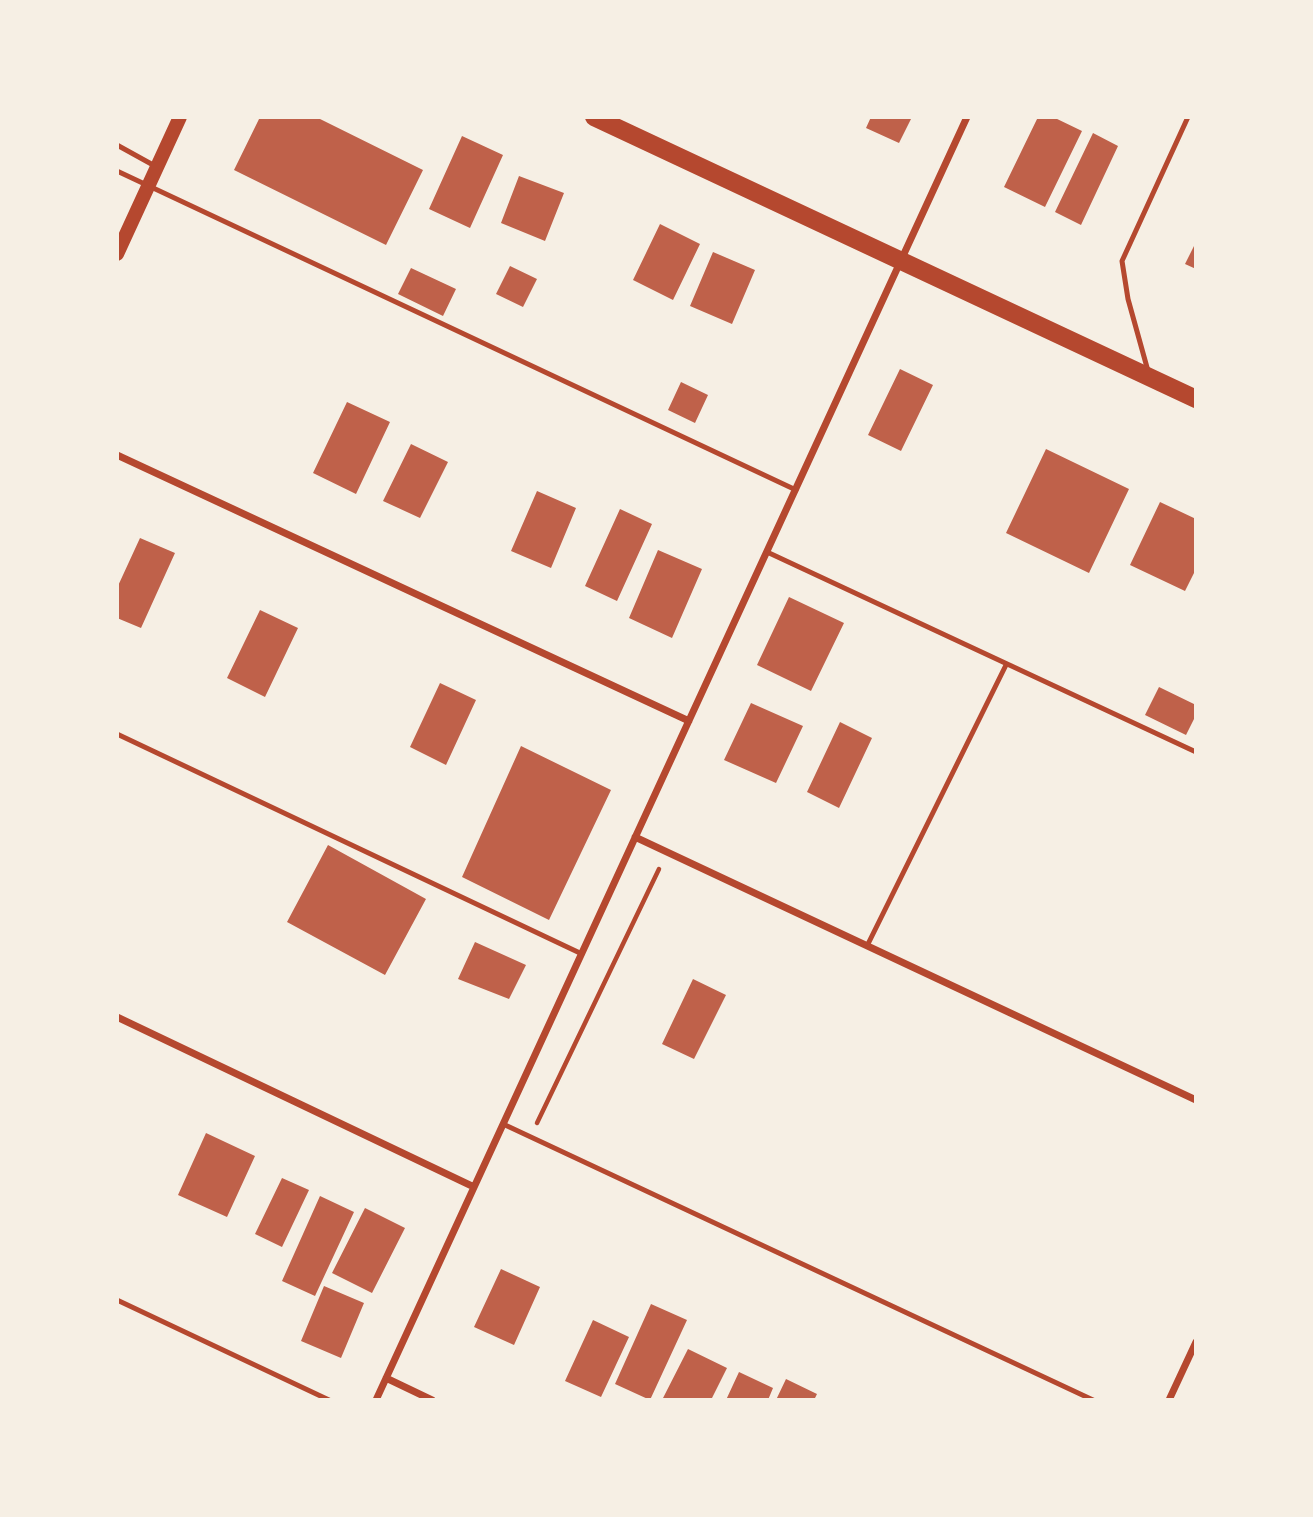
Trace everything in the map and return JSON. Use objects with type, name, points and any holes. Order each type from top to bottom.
[{"type":"main road","points":[[117,254],[180,117]]},
{"type":"main road","points":[[605,120],[1196,399]]},
{"type":"street","points":[[376,1400],[967,117]]},
{"type":"street","points":[[117,455],[689,721]]},
{"type":"street","points":[[635,837],[1196,1100]]},
{"type":"street","points":[[117,1017],[474,1187]]},
{"type":"street","points":[[1169,1400],[1196,1342]]},
{"type":"street","points":[[386,1378],[432,1400]]},
{"type":"lane","points":[[1150,377],[1128,299],[1122,261],[1188,117]]},
{"type":"lane","points":[[117,145],[157,167]]},
{"type":"lane","points":[[117,171],[796,491]]},
{"type":"lane","points":[[767,552],[1196,752]]},
{"type":"lane","points":[[867,946],[1006,665]]},
{"type":"lane","points":[[117,734],[582,954]]},
{"type":"lane","points":[[503,1124],[1093,1400]]},
{"type":"lane","points":[[117,1300],[329,1400]]},
{"type":"path","points":[[530,1136],[667,852]]},
{"type":"building","points":[[260,117],[316,117],[423,170],[386,245],[234,170]]},
{"type":"building","points":[[871,117],[912,117],[899,143],[866,128]]},
{"type":"building","points":[[1038,117],[1053,117],[1082,131],[1045,207],[1004,187]]},
{"type":"building","points":[[1093,133],[1118,146],[1081,225],[1055,212]]},
{"type":"building","points":[[462,136],[503,155],[470,228],[429,209]]},
{"type":"building","points":[[519,176],[564,193],[545,241],[501,223]]},
{"type":"building","points":[[660,224],[700,244],[673,300],[633,280]]},
{"type":"building","points":[[1196,242],[1196,269],[1185,264]]},
{"type":"building","points":[[713,252],[755,270],[732,324],[690,306]]},
{"type":"building","points":[[510,266],[537,279],[523,307],[496,294]]},
{"type":"building","points":[[411,268],[456,289],[443,316],[398,294]]},
{"type":"building","points":[[900,369],[933,385],[901,451],[868,435]]},
{"type":"building","points":[[681,382],[708,395],[695,423],[668,410]]},
{"type":"building","points":[[347,402],[390,422],[356,494],[313,473]]},
{"type":"building","points":[[411,444],[448,462],[420,518],[383,501]]},
{"type":"building","points":[[1046,449],[1129,489],[1089,573],[1006,533]]},
{"type":"building","points":[[537,491],[576,508],[551,568],[511,551]]},
{"type":"building","points":[[1160,502],[1196,519],[1196,569],[1185,591],[1130,565]]},
{"type":"building","points":[[620,509],[652,524],[617,601],[585,586]]},
{"type":"building","points":[[140,538],[175,553],[141,628],[117,618],[117,588]]},
{"type":"building","points":[[658,550],[702,569],[672,638],[629,618]]},
{"type":"building","points":[[789,597],[844,623],[811,691],[757,665]]},
{"type":"building","points":[[260,610],[298,628],[265,697],[227,678]]},
{"type":"building","points":[[440,683],[476,700],[446,765],[410,747]]},
{"type":"building","points":[[1159,687],[1196,705],[1196,715],[1186,735],[1145,715]]},
{"type":"building","points":[[751,703],[803,726],[776,783],[724,760]]},
{"type":"building","points":[[840,722],[872,738],[839,808],[807,792]]},
{"type":"building","points":[[521,746],[611,790],[549,920],[462,877]]},
{"type":"building","points":[[328,845],[426,899],[385,975],[287,922]]},
{"type":"building","points":[[475,942],[526,965],[509,999],[458,979]]},
{"type":"building","points":[[693,979],[726,995],[694,1059],[662,1044]]},
{"type":"building","points":[[206,1133],[255,1156],[227,1217],[178,1195]]},
{"type":"building","points":[[282,1178],[309,1190],[282,1247],[255,1234]]},
{"type":"building","points":[[320,1196],[354,1212],[315,1296],[282,1281]]},
{"type":"building","points":[[365,1208],[405,1228],[372,1293],[332,1273]]},
{"type":"building","points":[[501,1269],[540,1287],[514,1345],[474,1327]]},
{"type":"building","points":[[324,1286],[364,1303],[341,1358],[301,1341]]},
{"type":"building","points":[[651,1304],[687,1320],[650,1400],[615,1384]]},
{"type":"building","points":[[593,1320],[629,1337],[601,1397],[565,1381]]},
{"type":"building","points":[[688,1349],[727,1368],[711,1400],[662,1400]]},
{"type":"building","points":[[739,1372],[773,1388],[768,1400],[726,1400]]},
{"type":"building","points":[[786,1379],[817,1394],[814,1400],[776,1400]]}]
